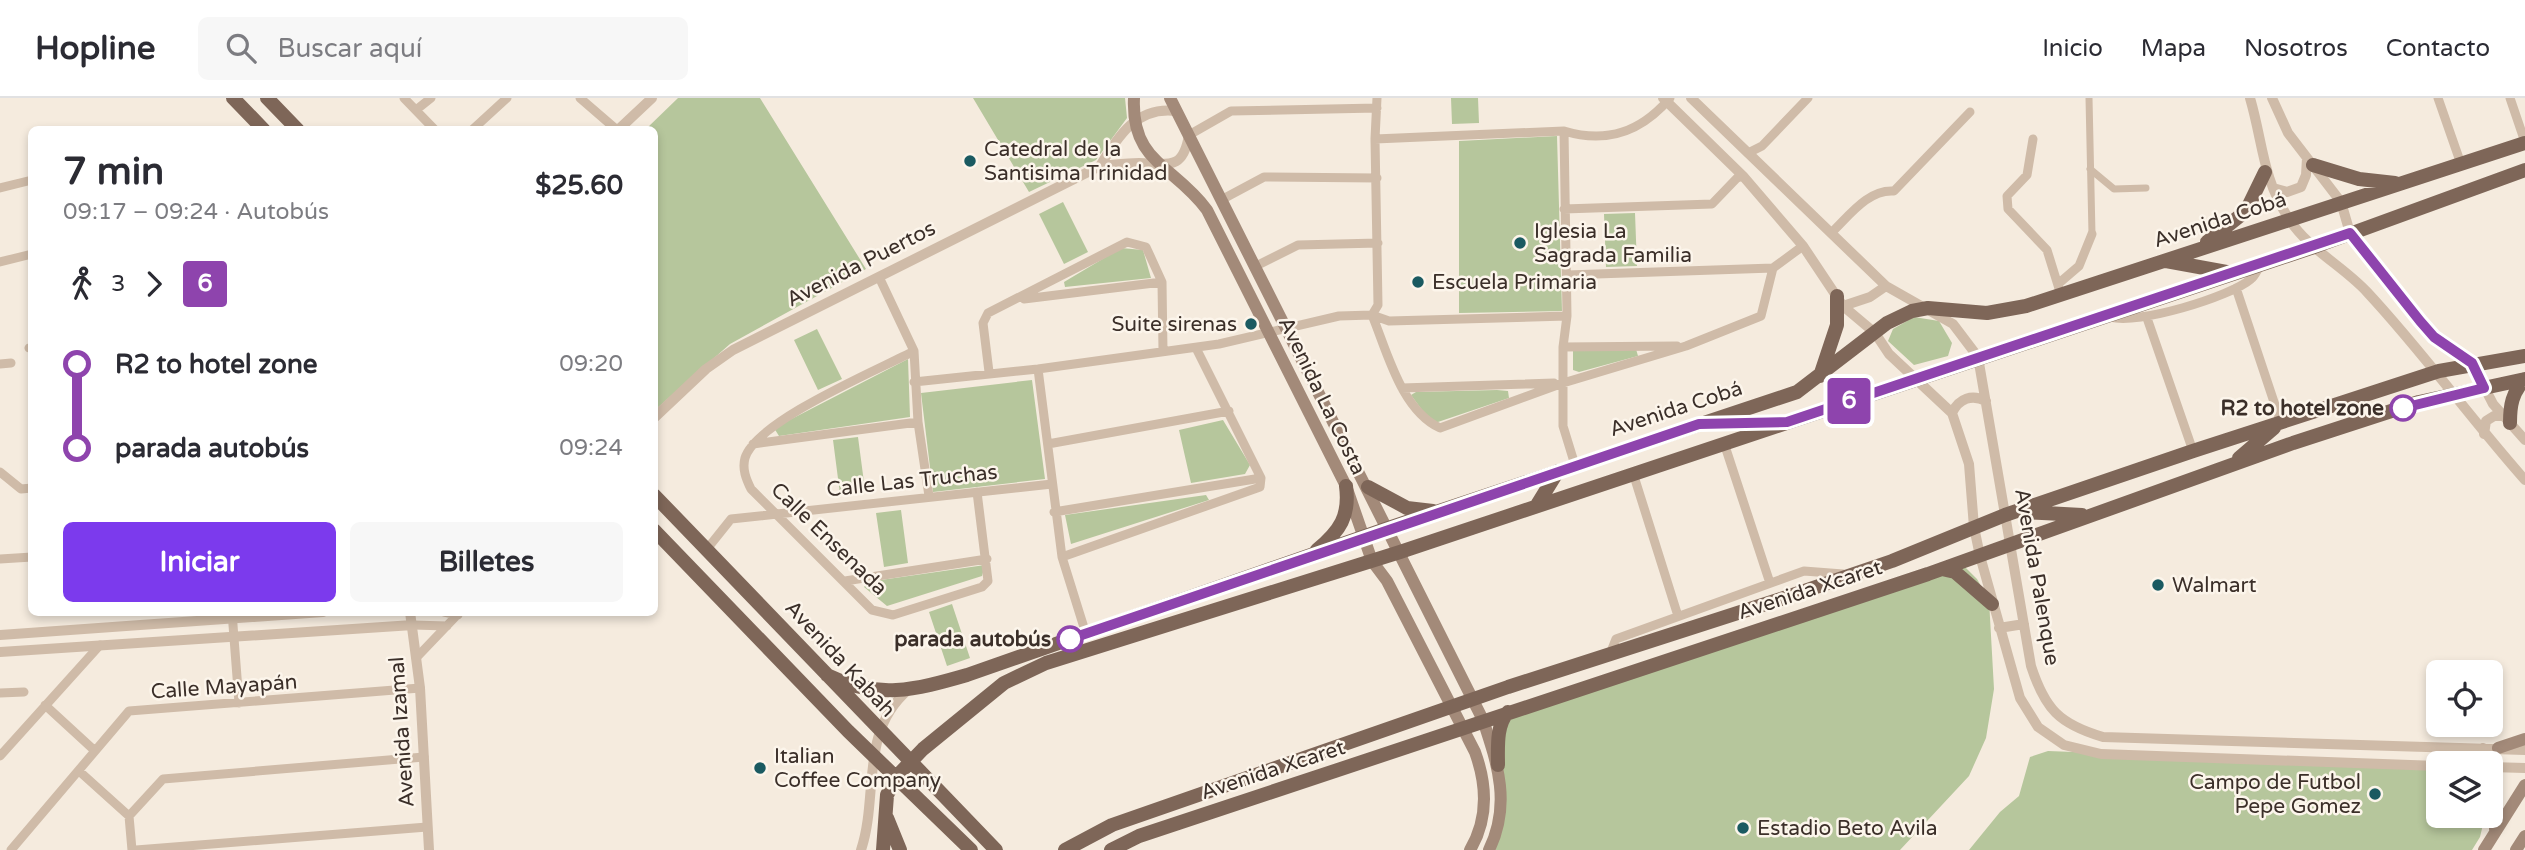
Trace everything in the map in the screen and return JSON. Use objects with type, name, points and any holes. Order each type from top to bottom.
[{"type":"main road","points":[[233,98],[260,126]]},
{"type":"main road","points":[[267,98],[294,126]]},
{"type":"main road","name":"Avenida La Costa","points":[[1134,98],[1133,120],[1137,136],[1149,155],[1191,189],[1207,211],[1345,484],[1372,561],[1387,581],[1463,727],[1485,780],[1478,837],[1470,850]]},
{"type":"main road","name":"Avenida La Costa","points":[[1170,98],[1254,267],[1289,329],[1482,720],[1498,765],[1502,794],[1499,828],[1489,850]]},
{"type":"main road","name":"Avenida Cobá","points":[[827,675],[852,687],[908,690],[1013,659],[1388,528],[1797,392],[1904,314],[1928,308],[1987,313],[2165,260],[2525,142]]},
{"type":"main road","points":[[2310,162],[2359,179],[2403,184]]},
{"type":"main road","points":[[883,850],[887,796],[896,777],[1003,683],[1046,663],[1400,552],[2314,247],[2525,170]]},
{"type":"main road","points":[[2194,250],[2217,236],[2246,211],[2265,172]]},
{"type":"main road","points":[[2165,260],[2234,273]]},
{"type":"main road","points":[[1820,377],[1837,325],[1840,301]]},
{"type":"main road","points":[[2472,363],[2525,356]]},
{"type":"main road","name":"Avenida Xcaret","points":[[1065,850],[1112,825],[1452,706],[1831,582],[2011,513],[2193,451],[2472,363]]},
{"type":"main road","points":[[2508,419],[2516,389],[2525,379]]},
{"type":"main road","name":"Avenida Xcaret","points":[[1111,850],[1139,836],[1942,569],[2419,402],[2525,379]]},
{"type":"main road","points":[[2354,424],[2387,390]]},
{"type":"main road","points":[[1699,424],[1787,422]]},
{"type":"main road","points":[[2230,466],[2281,423]]},
{"type":"main road","points":[[1537,505],[1558,471]]},
{"type":"main road","points":[[1308,557],[1340,529],[1348,502],[1345,484],[1354,480],[1364,481],[1407,508],[1438,512]]},
{"type":"main road","name":"Avenida Kabah","points":[[658,499],[880,733],[912,761],[996,850]]},
{"type":"main road","points":[[2011,513],[2090,516]]},
{"type":"main road","name":"Avenida Kabah","points":[[658,534],[872,755],[971,850]]},
{"type":"main road","points":[[1942,569],[1955,572],[1992,604]]},
{"type":"main road","points":[[1214,610],[1254,576]]},
{"type":"main road","points":[[1782,620],[1831,582]]},
{"type":"main road","points":[[1013,659],[1046,663]]},
{"type":"main road","points":[[1498,765],[1498,743],[1503,718],[1508,712]]},
{"type":"main road","points":[[2498,748],[2525,739]]},
{"type":"main road","points":[[2484,850],[2525,785]]},
{"type":"main road","points":[[1484,796],[1502,794]]},
{"type":"main road","points":[[1139,836],[1200,796]]},
{"type":"main road","points":[[886,814],[901,850]]},
{"type":"main road","points":[[2495,828],[2495,832]]},
{"type":"main road","points":[[2516,850],[2525,836]]},
{"type":"street","points":[[404,98],[431,126]]},
{"type":"street","points":[[416,110],[431,98]]},
{"type":"street","points":[[476,126],[507,98]]},
{"type":"street","points":[[580,98],[613,126]]},
{"type":"street","points":[[622,126],[652,98]]},
{"type":"street","points":[[1748,153],[1762,146],[1808,98]]},
{"type":"street","points":[[2059,290],[2079,265],[2092,234],[2089,98]]},
{"type":"street","points":[[2250,98],[2265,172],[2289,220],[2314,247],[2365,290],[2439,372],[2484,434],[2525,480]]},
{"type":"street","points":[[2272,98],[2288,133],[2341,202],[2350,233],[2405,305],[2434,337],[2472,363],[2493,404],[2525,440]]},
{"type":"street","points":[[2438,98],[2461,164]]},
{"type":"street","points":[[2510,98],[2525,142]]},
{"type":"street","points":[[1375,139],[1564,131],[1576,135],[1624,134],[1635,129],[1667,99]]},
{"type":"street","name":"Avenida Palenque","points":[[1667,99],[1743,176],[1804,246],[1840,301],[1875,333],[1889,354],[1952,413],[1969,464],[1974,527],[1992,604],[2020,698],[2038,727],[2064,745],[2101,754],[2426,766]]},
{"type":"street","name":"Avenida Palenque","points":[[1698,100],[1748,153],[1886,286],[1953,324],[1978,357],[2011,513],[2011,544],[2024,624],[2039,690],[2053,713],[2076,729],[2103,737],[2525,750]]},
{"type":"street","points":[[1162,166],[1177,161],[1186,152],[1189,135],[1231,111],[1377,103],[1375,139],[1378,305],[1372,315]]},
{"type":"street","points":[[1133,120],[1149,111],[1176,111]]},
{"type":"street","points":[[1831,233],[1870,196],[1883,190],[1894,191],[1970,112]]},
{"type":"street","name":"Avenida Puertos","points":[[1100,166],[1133,120]]},
{"type":"street","points":[[1564,131],[1567,316],[1563,347],[1563,426],[1575,465]]},
{"type":"street","points":[[2033,139],[2027,176],[2007,196],[2008,209],[2047,250],[2059,290]]},
{"type":"street","points":[[2273,188],[2287,192],[2301,187],[2310,162]]},
{"type":"street","name":"Avenida Puertos","points":[[658,414],[706,369],[733,350],[1100,166],[1140,163],[1162,166]]},
{"type":"street","points":[[2090,169],[2113,189],[2146,188]]},
{"type":"street","points":[[1564,209],[1712,204],[1737,178],[1743,176]]},
{"type":"street","points":[[1221,200],[1264,177],[1377,178]]},
{"type":"street","points":[[0,188],[28,181]]},
{"type":"street","points":[[989,372],[983,323],[988,313],[1127,242],[1146,247],[1161,282],[1163,351]]},
{"type":"street","points":[[1254,267],[1298,245],[1378,243]]},
{"type":"street","points":[[1567,275],[1773,268],[1804,246]]},
{"type":"street","points":[[0,262],[28,255]]},
{"type":"street","points":[[2105,315],[2120,320],[2147,318],[2236,288],[2253,278],[2261,264]]},
{"type":"street","points":[[1372,315],[1402,388],[1427,422],[1440,428],[1563,383],[1686,346],[1761,316],[1773,268]]},
{"type":"street","points":[[878,277],[914,351],[918,422],[929,496]]},
{"type":"street","points":[[1018,299],[1161,282]]},
{"type":"street","points":[[1840,301],[1870,297],[1886,286]]},
{"type":"street","points":[[2236,288],[2281,423]]},
{"type":"street","points":[[914,382],[1196,348],[1339,316],[1372,315],[1389,321],[1567,316]]},
{"type":"street","points":[[2147,318],[2193,451]]},
{"type":"street","points":[[2415,348],[2434,337]]},
{"type":"street","points":[[1563,347],[1686,346]]},
{"type":"street","points":[[1196,348],[1229,411],[1260,483]]},
{"type":"street","points":[[752,444],[774,424],[914,351]]},
{"type":"street","points":[[0,363],[11,363]]},
{"type":"street","points":[[1038,369],[1054,512],[1062,557],[1086,634]]},
{"type":"street","points":[[1402,388],[1563,383]]},
{"type":"street","points":[[1952,413],[1966,398],[1986,401]]},
{"type":"street","points":[[1048,444],[1229,411]]},
{"type":"street","points":[[2484,434],[2486,421],[2494,416],[2508,419]]},
{"type":"street","points":[[752,444],[918,422]]},
{"type":"street","points":[[1724,443],[1770,583]]},
{"type":"street","name":"Calle Ensenada","points":[[752,444],[745,458],[744,475],[751,489],[872,610],[893,615],[982,587],[988,581],[977,492]]},
{"type":"street","points":[[0,472],[21,489],[28,488]]},
{"type":"street","points":[[1633,473],[1678,616]]},
{"type":"street","points":[[1054,512],[1260,483]]},
{"type":"street","points":[[1062,557],[1260,483]]},
{"type":"street","name":"Calle Las Truchas","points":[[707,549],[731,519],[1052,484]]},
{"type":"street","points":[[0,559],[28,557]]},
{"type":"street","points":[[845,581],[987,559]]},
{"type":"street","points":[[1609,655],[1616,639],[1804,571],[1851,575]]},
{"type":"street","points":[[0,633],[44,632],[221,616]]},
{"type":"street","points":[[232,616],[239,703]]},
{"type":"street","name":"Avenida Izamal","points":[[411,616],[417,657],[429,850]]},
{"type":"street","points":[[417,657],[457,616]]},
{"type":"street","points":[[2000,628],[2024,624]]},
{"type":"street","points":[[0,652],[233,635],[413,625],[447,626]]},
{"type":"street","points":[[44,632],[46,649]]},
{"type":"street","points":[[0,756],[100,645]]},
{"type":"street","name":"Calle Mayapán","points":[[11,850],[129,711],[419,688]]},
{"type":"street","points":[[861,850],[869,817],[872,755],[891,706],[908,690]]},
{"type":"street","points":[[0,693],[24,692]]},
{"type":"street","points":[[45,705],[94,750]]},
{"type":"street","points":[[2216,740],[2216,758]]},
{"type":"street","points":[[129,816],[163,779],[424,757]]},
{"type":"street","points":[[2503,767],[2525,768]]},
{"type":"street","points":[[79,771],[129,816],[134,850],[427,828]]},
{"type":"green space","points":[[678,98],[760,98],[866,269],[730,344],[658,407],[658,126],[649,126]]},
{"type":"green space","points":[[973,98],[1125,98],[1127,118],[1096,160],[1029,192]]},
{"type":"green space","points":[[1451,98],[1478,98],[1479,123],[1452,124]]},
{"type":"green space","points":[[1557,136],[1562,311],[1459,313],[1459,141]]},
{"type":"green space","points":[[1063,202],[1088,252],[1064,264],[1039,214]]},
{"type":"green space","points":[[1635,213],[1637,266],[1606,267],[1604,214]]},
{"type":"green space","points":[[1121,248],[1143,250],[1151,278],[1065,287],[1064,282]]},
{"type":"green space","points":[[1914,317],[1939,321],[1952,343],[1948,356],[1914,365],[1888,341],[1893,329]]},
{"type":"green space","points":[[817,329],[842,379],[818,390],[794,340]]},
{"type":"green space","points":[[1636,349],[1638,356],[1579,372],[1573,370],[1573,350]]},
{"type":"green space","points":[[908,359],[910,417],[779,436],[774,428]]},
{"type":"green space","points":[[1032,380],[1045,479],[933,492],[921,393]]},
{"type":"green space","points":[[1508,391],[1509,398],[1435,423],[1427,417],[1411,395],[1416,392]]},
{"type":"green space","points":[[1223,420],[1250,465],[1245,474],[1191,483],[1179,430]]},
{"type":"green space","points":[[858,437],[865,490],[840,494],[833,440]]},
{"type":"green space","points":[[1206,495],[1209,500],[1071,544],[1065,515]]},
{"type":"green space","points":[[901,510],[908,563],[884,567],[876,513]]},
{"type":"green space","points":[[985,565],[982,576],[887,606],[864,587],[867,582]]},
{"type":"green space","points":[[1964,566],[1977,579],[1989,600],[1994,689],[1986,738],[1969,776],[1900,850],[1496,850],[1502,723],[1511,715]]},
{"type":"green space","points":[[952,604],[970,658],[947,666],[929,612]]},
{"type":"green space","points":[[2048,751],[2426,766],[2426,828],[2482,828],[2472,850],[1969,850],[2000,812],[2019,796],[2030,757]]},
{"type":"bus line","name":"6","points":[[1070,639],[1388,528],[1699,424],[1787,422],[2350,233],[2405,305],[2434,337],[2472,363],[2484,388],[2403,408]]},
{"type":"place","name":"Catedral de la Santisima Trinidad","points":[[970,161]]},
{"type":"place","name":"Iglesia La Sagrada Familia","points":[[1520,243]]},
{"type":"place","name":"Escuela Primaria","points":[[1418,282]]},
{"type":"place","name":"Suite sirenas","points":[[1251,324]]},
{"type":"place","name":"R2 to hotel zone","points":[[2403,408]]},
{"type":"place","name":"Walmart","points":[[2158,585]]},
{"type":"place","name":"parada autobús","points":[[1070,639]]},
{"type":"place","name":"Italian Coffee Company","points":[[760,768]]},
{"type":"place","name":"Campo de Futbol Pepe Gomez","points":[[2375,794]]},
{"type":"place","name":"Estadio Beto Avila","points":[[1743,828]]}]
